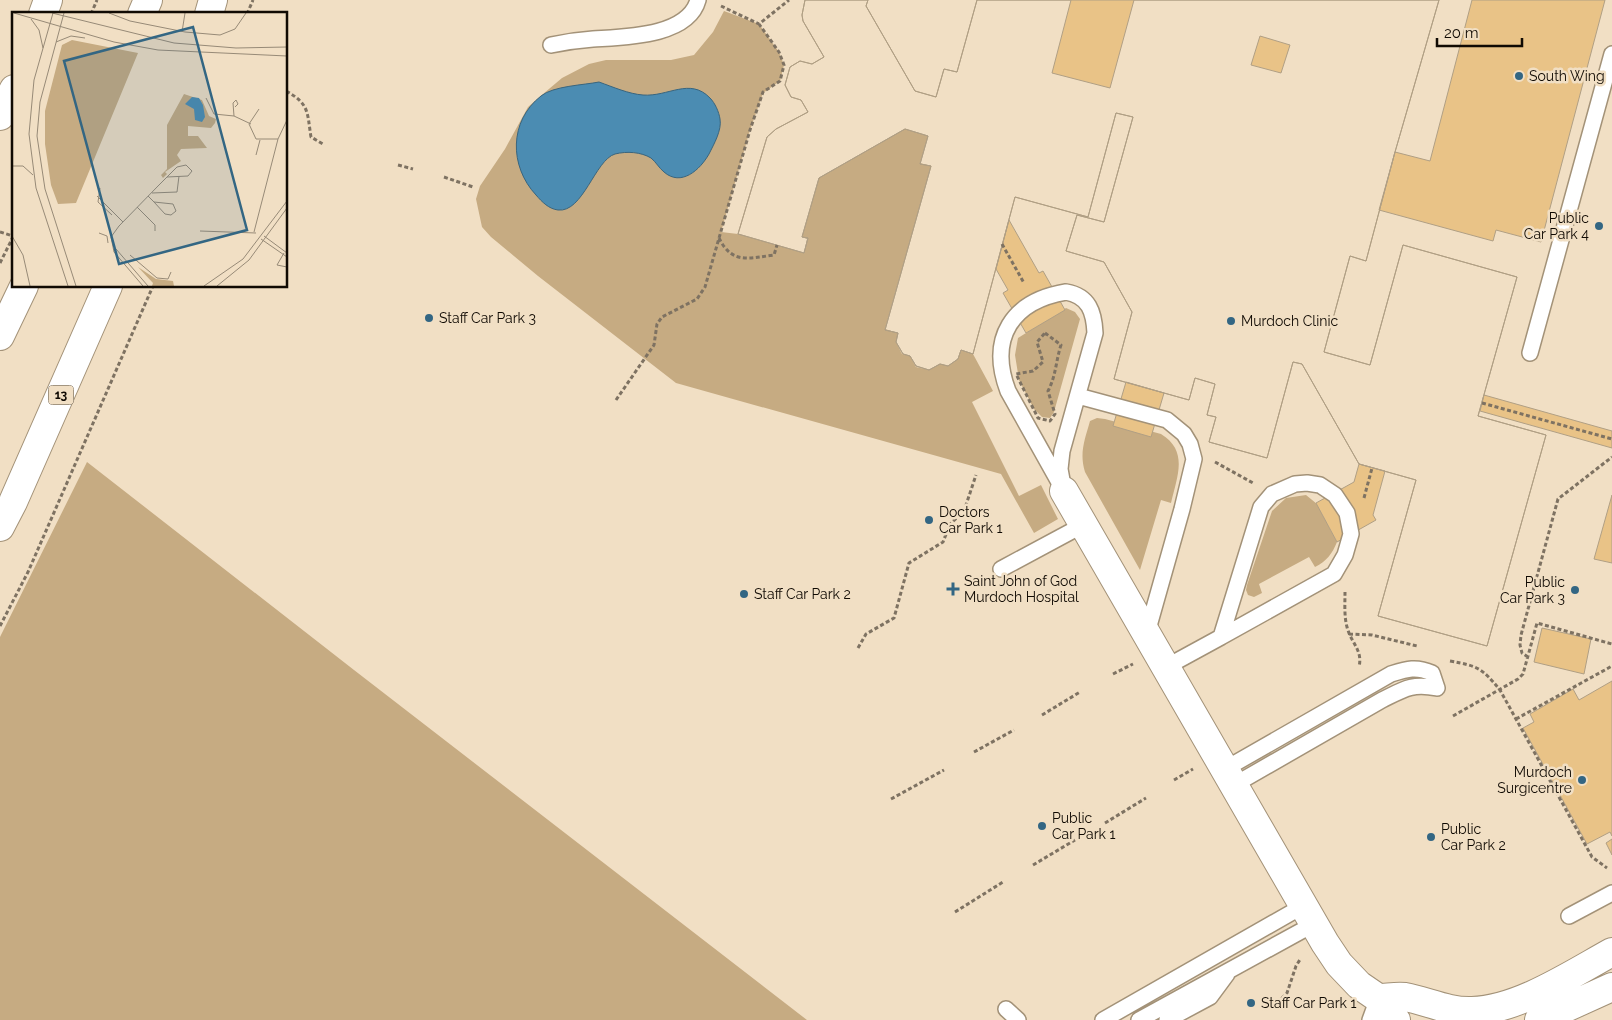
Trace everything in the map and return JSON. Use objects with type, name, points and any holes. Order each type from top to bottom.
[{"type":"main road","points":[[44,12],[48,0]]},
{"type":"main road","points":[[143,12],[148,0]]},
{"type":"main road","points":[[0,116],[9,89]]},
{"type":"main road","points":[[0,336],[23,288]]},
{"type":"main road","name":"13","points":[[0,529],[107,288]]},
{"type":"main road","points":[[1064,491],[1339,964],[1359,985],[1374,1009],[1396,1020]]},
{"type":"main road","points":[[1374,1009],[1404,997],[1438,1007],[1472,1011],[1503,1005],[1533,994],[1612,952]]},
{"type":"main road","points":[[1540,1020],[1612,988]]},
{"type":"lane","points":[[551,44],[638,36],[658,32],[676,25],[688,16],[698,0]]},
{"type":"lane","points":[[1530,353],[1612,54]]},
{"type":"lane","points":[[1066,292],[1077,294],[1091,309],[1095,333],[1062,451],[1060,469],[1064,491],[1008,391],[1000,361],[1002,343],[1008,325],[1020,311],[1034,301],[1052,294],[1066,292]]},
{"type":"lane","points":[[1078,396],[1167,420],[1184,434],[1190,444],[1194,459],[1147,633]]},
{"type":"lane","points":[[1166,667],[1221,637],[1334,574],[1345,555],[1351,534],[1346,513],[1335,495],[1329,490],[1320,485],[1295,484],[1272,494],[1261,507],[1221,637]]},
{"type":"lane","points":[[1001,569],[1083,525]]},
{"type":"lane","points":[[1421,668],[1432,673],[1437,688],[1422,685],[1406,688],[1229,777],[1391,674],[1408,669],[1421,668]]},
{"type":"lane","points":[[1569,916],[1612,893]]},
{"type":"lane","points":[[1140,1020],[1231,969],[1309,915]]},
{"type":"lane","points":[[1104,1020],[1309,915]]},
{"type":"lane","points":[[1167,1020],[1210,996],[1231,969]]},
{"type":"lane","points":[[1006,1009],[1018,1020]]},
{"type":"path","points":[[92,12],[97,0]]},
{"type":"path","points":[[248,12],[253,0]]},
{"type":"path","points":[[759,24],[788,0]]},
{"type":"path","points":[[616,400],[654,345],[657,324],[662,318],[697,299],[705,287],[750,130],[763,92],[780,81],[784,65],[779,52],[759,24],[721,6]]},
{"type":"path","points":[[288,92],[298,98],[307,109],[311,137],[323,144]]},
{"type":"path","points":[[398,165],[413,169]]},
{"type":"path","points":[[444,177],[473,187]]},
{"type":"path","points":[[719,237],[723,247],[730,254],[740,258],[774,255],[777,246]]},
{"type":"path","points":[[0,263],[12,240]]},
{"type":"path","points":[[1002,244],[1034,301]]},
{"type":"path","points":[[0,626],[28,572],[152,288]]},
{"type":"path","points":[[1045,333],[1061,345],[1056,358],[1053,381],[1048,391],[1055,414],[1050,421],[1038,418],[1016,374],[1033,370],[1042,362],[1037,342],[1045,333]]},
{"type":"path","points":[[1482,403],[1612,438]]},
{"type":"path","points":[[1528,657],[1522,653],[1520,645],[1521,635],[1558,498],[1612,457]]},
{"type":"path","points":[[1209,459],[1258,485]]},
{"type":"path","points":[[858,648],[866,634],[894,618],[909,563],[943,542],[950,524],[964,511],[976,474]]},
{"type":"path","points":[[1346,590],[1347,627],[1361,658],[1359,667],[1355,672]]},
{"type":"path","points":[[1453,716],[1500,690],[1523,674],[1537,623],[1612,644]]},
{"type":"path","points":[[1349,634],[1372,635],[1422,647]]},
{"type":"path","points":[[1443,656],[1484,671],[1500,690],[1592,857],[1607,868]]},
{"type":"path","points":[[1113,674],[1138,661]]},
{"type":"path","points":[[1516,719],[1612,666]]},
{"type":"path","points":[[1042,715],[1080,692]]},
{"type":"path","points":[[974,752],[1014,730]]},
{"type":"path","points":[[1174,780],[1195,768]]},
{"type":"path","points":[[891,799],[944,770]]},
{"type":"path","points":[[1105,823],[1146,798]]},
{"type":"path","points":[[1033,865],[1075,840]]},
{"type":"path","points":[[954,912],[1003,882]]},
{"type":"path","points":[[1277,1003],[1287,993],[1296,966],[1302,958]]},
{"type":"shaded area","points":[[724,11],[759,24],[779,52],[784,65],[780,81],[763,93],[750,130],[721,232],[738,234],[804,253],[807,239],[802,237],[819,178],[905,129],[928,136],[920,163],[931,166],[885,329],[898,333],[896,342],[902,354],[910,356],[916,367],[929,370],[940,364],[948,366],[958,359],[961,350],[973,354],[993,391],[972,402],[1019,496],[1041,485],[1058,519],[1034,533],[1001,474],[676,383],[538,276],[491,237],[482,227],[476,199],[480,186],[505,149],[528,107],[562,78],[589,64],[606,60],[671,60],[694,55],[713,32]]},
{"type":"shaded area","points":[[1066,308],[1075,312],[1080,319],[1054,412],[1050,418],[1042,417],[1034,409],[1019,380],[1015,355],[1018,338]]},
{"type":"shaded area","points":[[1097,418],[1161,434],[1170,441],[1178,456],[1178,474],[1171,503],[1161,500],[1140,570],[1085,472],[1083,465],[1083,452],[1090,421]]},
{"type":"shaded area","points":[[87,462],[807,1020],[0,1020],[0,637]]},
{"type":"shaded area","points":[[1306,495],[1317,504],[1337,542],[1329,557],[1315,567],[1309,557],[1259,584],[1262,593],[1254,597],[1248,595],[1247,585],[1272,511],[1286,498]]},
{"type":"water","points":[[599,82],[627,92],[643,95],[687,88],[702,92],[712,100],[719,113],[720,128],[717,137],[701,166],[689,175],[677,178],[670,176],[651,158],[643,154],[629,152],[615,154],[608,158],[601,166],[575,203],[567,209],[558,210],[552,208],[536,195],[521,171],[517,158],[516,144],[518,131],[530,106],[541,96],[561,88]]},
{"type":"building","name":"Murdoch Clinic","points":[[805,0],[868,0],[866,6],[915,91],[936,97],[944,69],[957,72],[977,0],[1071,0],[1052,73],[1110,88],[1134,0],[1439,0],[1366,261],[1350,256],[1324,352],[1370,365],[1403,245],[1517,277],[1478,416],[1546,435],[1487,646],[1378,616],[1416,480],[1359,464],[1302,364],[1293,362],[1267,458],[1209,442],[1216,417],[1207,415],[1215,384],[1195,378],[1189,400],[1114,379],[1132,312],[1104,262],[1066,251],[1077,215],[1104,222],[1133,117],[1116,113],[1088,217],[1015,197],[973,354],[961,350],[958,359],[948,366],[940,364],[929,370],[916,366],[910,356],[903,354],[896,342],[898,333],[885,330],[931,166],[920,164],[928,136],[905,129],[819,178],[802,237],[808,238],[804,253],[738,234],[767,137],[776,129],[808,112],[801,100],[791,97],[785,85],[790,67],[800,61],[812,64],[824,57],[803,21],[802,15]],"holes":[[[1260,36],[1290,45],[1281,73],[1251,65]]]},
{"type":"building","name":"Murdoch Clinic","points":[[805,0],[868,0],[866,6],[915,91],[936,97],[944,69],[957,72],[977,0],[1439,0],[1366,261],[1350,256],[1324,352],[1370,365],[1403,245],[1517,277],[1478,416],[1546,435],[1487,646],[1378,616],[1416,480],[1359,464],[1302,364],[1293,362],[1267,458],[1209,442],[1216,417],[1207,415],[1215,384],[1195,378],[1189,400],[1114,379],[1132,312],[1104,262],[1066,251],[1077,215],[1104,222],[1133,117],[1116,113],[1088,217],[1015,197],[973,354],[961,350],[958,359],[948,366],[940,364],[929,370],[916,366],[910,356],[903,354],[896,342],[898,333],[885,330],[931,166],[920,164],[928,136],[905,129],[819,178],[802,237],[808,238],[804,253],[738,234],[767,137],[776,129],[808,112],[801,100],[791,97],[785,85],[790,67],[800,61],[812,64],[824,57],[803,21],[802,15]]},
{"type":"building","name":"South Wing","points":[[1472,0],[1605,0],[1541,242],[1496,230],[1493,241],[1379,210],[1395,152],[1430,161]]},
{"type":"building","points":[[1009,220],[1039,273],[1043,271],[1065,310],[1026,333],[1003,293],[1008,290],[996,269]]},
{"type":"building","points":[[1126,382],[1164,393],[1151,437],[1113,426]]},
{"type":"building","points":[[1484,395],[1612,431],[1612,448],[1480,411]]},
{"type":"building","points":[[1359,464],[1385,471],[1373,515],[1376,520],[1337,542],[1316,503],[1354,482]]},
{"type":"building","points":[[1612,495],[1612,563],[1594,559]]},
{"type":"building","points":[[1542,628],[1591,639],[1584,674],[1534,662]]},
{"type":"building","name":"Murdoch Surgicentre","points":[[1612,681],[1612,836],[1610,832],[1587,844],[1523,728],[1534,722],[1530,714],[1573,689],[1579,700]]},
{"type":"building","points":[[1612,839],[1612,855],[1606,843]]},
{"type":"place","name":"South Wing","points":[[1519,76]]},
{"type":"place","name":"Public Car Park 4","points":[[1599,226]]},
{"type":"place","name":"Staff Car Park 3","points":[[429,318]]},
{"type":"place","name":"Murdoch Clinic","points":[[1231,321]]},
{"type":"place","name":"Doctors Car Park 1","points":[[929,520]]},
{"type":"place","name":"Saint John of God Murdoch Hospital","points":[[953,589]]},
{"type":"place","name":"Public Car Park 3","points":[[1575,590]]},
{"type":"place","name":"Staff Car Park 2","points":[[744,594]]},
{"type":"place","name":"Murdoch Surgicentre","points":[[1582,780]]},
{"type":"place","name":"Public Car Park 1","points":[[1042,826]]},
{"type":"place","name":"Public Car Park 2","points":[[1431,837]]},
{"type":"place","name":"Staff Car Park 1","points":[[1251,1003]]}]
